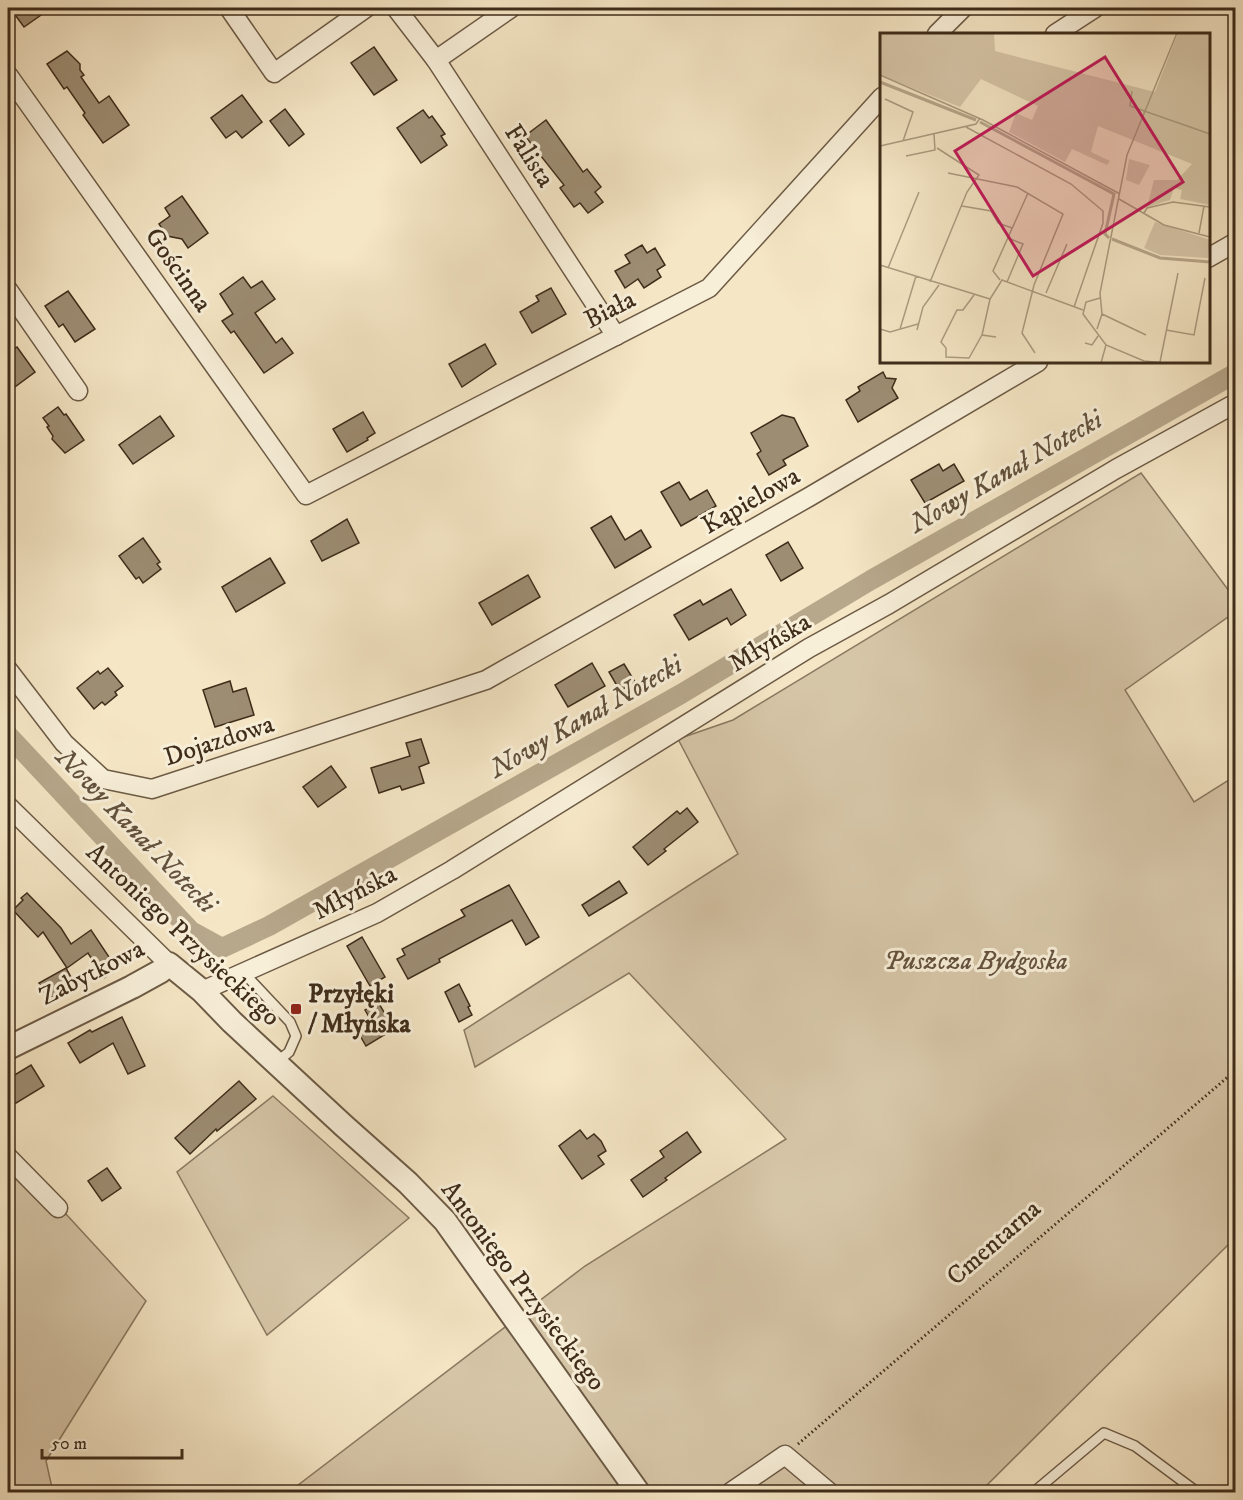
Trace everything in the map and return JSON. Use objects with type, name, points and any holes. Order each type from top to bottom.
[{"type":"street","points":[[229,8],[274,73],[366,8]]},
{"type":"street","name":"Falista","points":[[396,8],[436,60],[616,336]]},
{"type":"street","points":[[436,60],[511,8]]},
{"type":"street","points":[[945,25],[963,8]]},
{"type":"street","points":[[1057,33],[1095,8]]},
{"type":"street","name":"Gościnna","points":[[8,75],[306,495]]},
{"type":"street","name":"Biała","points":[[306,495],[709,288],[880,99]]},
{"type":"street","points":[[1210,257],[1236,242]]},
{"type":"street","points":[[8,290],[78,391]]},
{"type":"street","name":"Kąpielowa","points":[[486,680],[809,497],[1036,363]]},
{"type":"street","name":"Młyńska","points":[[202,991],[377,913],[452,870],[809,648],[889,604],[1116,469],[1236,403]]},
{"type":"street","name":"Dojazdowa","points":[[8,670],[64,743],[103,779],[152,789],[486,680]]},
{"type":"street","name":"Antoniego Przysieckiego","points":[[8,806],[169,964],[202,991],[232,1022],[408,1183],[445,1221],[638,1492]]},
{"type":"street","name":"Zabytkowa","points":[[8,1048],[141,982],[169,964]]},
{"type":"street","points":[[8,1157],[58,1208]]},
{"type":"street","points":[[731,1492],[785,1455],[829,1492]]},
{"type":"lane","points":[[243,972],[290,1022],[296,1036],[290,1052],[277,1062]]},
{"type":"lane","points":[[1034,1492],[1104,1433],[1135,1446],[1197,1492]]},
{"type":"path","name":"Cmentarna","points":[[785,1455],[1236,1070]]},
{"type":"green space","name":"Puszcza Bydgoska","points":[[1141,473],[1235,599],[1235,612],[1125,690],[1194,802],[1235,776],[1235,1238],[980,1492],[289,1492],[585,1266],[786,1139],[629,973],[475,1067],[464,1030],[738,854],[678,739],[733,720]]},
{"type":"green space","points":[[273,1096],[409,1218],[267,1335],[177,1172]]},
{"type":"green space","points":[[8,1151],[146,1301],[46,1461],[53,1492],[8,1492]]},
{"type":"building","points":[[10,8],[51,8],[24,27]]},
{"type":"building","points":[[374,47],[397,80],[374,95],[351,63]]},
{"type":"building","points":[[67,51],[80,64],[80,70],[84,75],[81,77],[99,103],[109,96],[129,125],[103,143],[67,87],[64,89],[47,64]]},
{"type":"building","points":[[242,95],[262,122],[242,138],[236,131],[226,138],[211,118]]},
{"type":"building","points":[[285,109],[304,134],[289,146],[270,121]]},
{"type":"building","points":[[423,110],[429,118],[432,116],[445,134],[441,136],[447,145],[421,163],[397,128]]},
{"type":"building","points":[[546,120],[583,172],[587,169],[601,187],[595,192],[603,202],[588,213],[580,203],[574,207],[560,188],[564,185],[525,136]]},
{"type":"building","points":[[182,196],[208,233],[188,248],[182,239],[167,236],[159,224],[170,216],[165,208]]},
{"type":"building","points":[[642,245],[647,253],[655,248],[665,265],[657,270],[661,277],[644,288],[638,279],[625,288],[615,271],[630,263],[625,255]]},
{"type":"building","points":[[243,277],[251,288],[262,281],[275,299],[255,313],[276,343],[282,338],[293,353],[264,373],[234,331],[231,333],[222,321],[233,314],[220,294]]},
{"type":"building","points":[[551,288],[566,314],[532,333],[520,312],[539,301],[536,296]]},
{"type":"building","points":[[68,291],[95,329],[75,342],[63,324],[59,327],[45,306]]},
{"type":"building","points":[[485,344],[496,364],[462,387],[449,364]]},
{"type":"building","points":[[17,347],[35,372],[8,392],[8,353]]},
{"type":"building","points":[[883,372],[886,378],[896,379],[892,388],[898,398],[858,422],[846,400],[860,391],[858,387]]},
{"type":"building","points":[[58,407],[64,415],[66,414],[84,440],[65,453],[52,439],[53,436],[47,427],[49,426],[43,418]]},
{"type":"building","points":[[363,412],[375,433],[367,438],[368,440],[347,452],[333,429]]},
{"type":"building","points":[[782,415],[794,418],[808,446],[783,460],[786,465],[769,475],[757,454],[761,451],[751,433]]},
{"type":"building","points":[[160,416],[174,436],[133,464],[119,445]]},
{"type":"building","points":[[939,464],[943,471],[954,464],[964,481],[925,503],[911,480]]},
{"type":"building","points":[[679,482],[690,500],[707,490],[716,506],[681,526],[661,492]]},
{"type":"building","points":[[611,516],[625,540],[641,530],[651,547],[615,568],[591,528]]},
{"type":"building","points":[[347,519],[359,543],[322,561],[311,541]]},
{"type":"building","points":[[143,538],[160,562],[157,564],[161,569],[143,583],[139,577],[136,579],[119,556]]},
{"type":"building","points":[[788,542],[803,568],[781,581],[766,555]]},
{"type":"building","points":[[270,558],[285,583],[236,612],[222,587]]},
{"type":"building","points":[[528,575],[540,597],[492,625],[479,603]]},
{"type":"building","points":[[731,589],[746,615],[731,625],[727,618],[689,640],[674,615],[700,600],[703,605]]},
{"type":"building","points":[[592,663],[605,686],[568,707],[555,685]]},
{"type":"building","points":[[624,664],[635,682],[620,691],[609,672]]},
{"type":"building","points":[[108,668],[123,686],[115,692],[117,695],[105,705],[102,702],[94,709],[77,688],[98,671],[100,674]]},
{"type":"building","points":[[230,681],[233,692],[246,688],[254,715],[215,727],[203,690]]},
{"type":"building","points":[[421,739],[429,763],[419,767],[424,783],[402,790],[400,786],[379,793],[371,768],[410,756],[406,743]]},
{"type":"building","points":[[331,766],[346,787],[318,807],[303,787]]},
{"type":"building","points":[[687,808],[698,822],[648,865],[633,847],[677,811],[680,814]]},
{"type":"building","points":[[619,881],[627,893],[589,916],[582,905]]},
{"type":"building","points":[[509,885],[539,937],[526,945],[512,920],[439,959],[440,962],[408,979],[397,959],[405,955],[402,949],[465,916],[461,910]]},
{"type":"building","points":[[27,893],[61,928],[71,944],[91,930],[117,969],[104,978],[88,953],[67,968],[43,932],[38,937],[13,910]]},
{"type":"building","points":[[362,937],[385,977],[370,986],[347,946]]},
{"type":"building","points":[[66,968],[73,981],[62,987],[65,992],[53,999],[50,994],[46,996],[39,983]]},
{"type":"building","points":[[459,984],[472,1015],[459,1022],[445,992]]},
{"type":"building","points":[[378,1002],[394,1029],[366,1046],[358,1032],[367,1027],[363,1021],[369,1017],[365,1010]]},
{"type":"building","points":[[122,1017],[145,1066],[128,1074],[113,1043],[80,1063],[68,1043],[90,1030],[92,1032]]},
{"type":"building","points":[[31,1065],[44,1086],[8,1108],[8,1079]]},
{"type":"building","points":[[239,1081],[256,1099],[217,1131],[216,1129],[190,1154],[175,1138]]},
{"type":"building","points":[[580,1130],[587,1139],[594,1134],[606,1151],[598,1156],[604,1164],[582,1179],[559,1146]]},
{"type":"building","points":[[687,1132],[701,1152],[643,1197],[631,1180],[664,1157],[660,1151]]},
{"type":"building","points":[[107,1168],[121,1188],[102,1201],[88,1181]]},
{"type":"waterway","name":"Nowy Kanał Notecki","points":[[8,735],[191,931],[222,948],[269,926],[681,694],[871,580],[1236,373]]},
{"type":"place","name":"Przyłęki / Młyńska","points":[[296,1009]]}]
